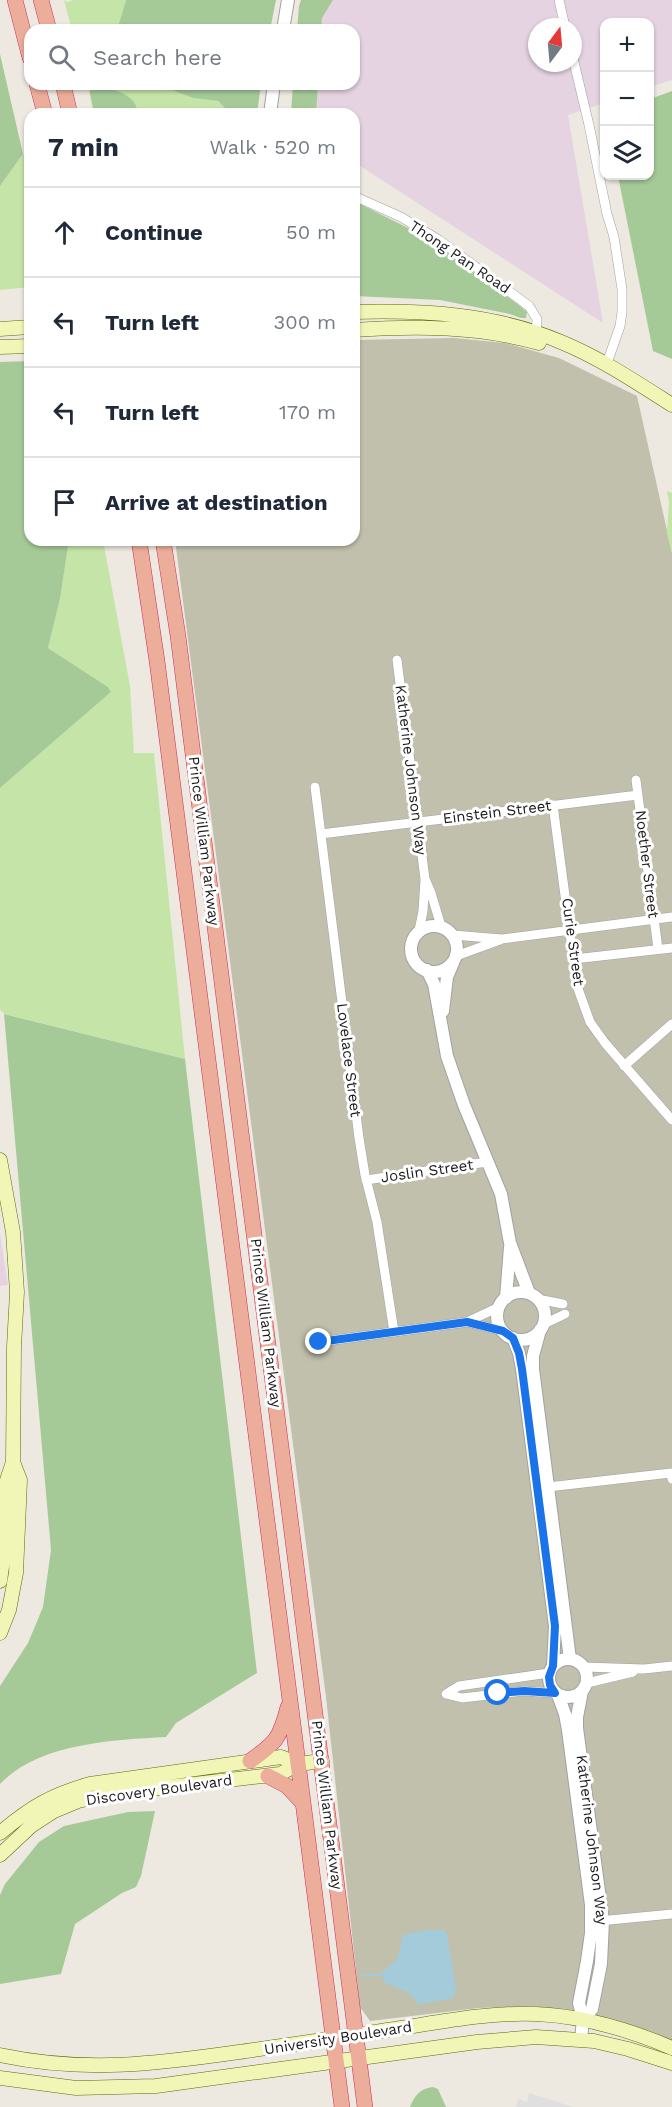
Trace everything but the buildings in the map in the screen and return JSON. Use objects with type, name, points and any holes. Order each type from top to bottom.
[{"type":"highway","points":[[15,0],[24,35]]},
{"type":"highway","points":[[41,0],[47,24]]},
{"type":"highway","points":[[39,90],[43,108]]},
{"type":"highway","points":[[64,90],[69,108]]},
{"type":"highway","name":"Prince William Parkway","points":[[140,546],[158,661],[342,2107]]},
{"type":"highway","name":"Prince William Parkway","points":[[164,546],[182,672],[365,2107]]},
{"type":"highway","points":[[250,1761],[280,1735],[290,1698]]},
{"type":"highway","points":[[268,1776],[287,1786],[303,1803]]},
{"type":"main road","points":[[360,312],[452,315],[492,322],[536,337],[606,366],[672,405]]},
{"type":"main road","points":[[0,329],[24,327]]},
{"type":"main road","points":[[360,330],[401,327],[456,328],[511,336],[536,337]]},
{"type":"main road","points":[[0,347],[24,346]]},
{"type":"main road","points":[[0,1160],[13,1232],[16,1266],[4,1553],[0,1581]]},
{"type":"main road","points":[[0,1634],[9,1610],[16,1573],[20,1480],[7,1462]]},
{"type":"main road","name":"Discovery Boulevard","points":[[3,1830],[35,1805],[69,1790],[90,1784],[281,1757],[298,1764]]},
{"type":"main road","name":"Discovery Boulevard","points":[[0,1855],[43,1818],[88,1798],[268,1776],[280,1774],[298,1764],[322,1761]]},
{"type":"main road","points":[[3,1830],[16,1839]]},
{"type":"main road","name":"University Boulevard","points":[[0,2055],[33,2062],[72,2065],[149,2065],[437,2022],[537,2014],[583,2020],[642,2036],[672,2048]]},
{"type":"main road","name":"University Boulevard","points":[[0,2078],[76,2088],[133,2087],[536,2037],[581,2039],[628,2049],[672,2063]]},
{"type":"street","points":[[284,24],[288,0]]},
{"type":"street","points":[[559,0],[563,18]]},
{"type":"street","points":[[576,72],[614,237],[622,289],[620,326],[606,366]]},
{"type":"street","points":[[271,108],[273,90]]},
{"type":"street","name":"Thong Pan Road","points":[[360,199],[420,228],[530,306],[537,318],[536,337]]},
{"type":"street","name":"Katherine Johnson Way","points":[[397,660],[425,879],[419,931]]},
{"type":"street","name":"Noether Street","points":[[636,780],[658,949]]},
{"type":"street","name":"Lovelace Street","points":[[315,787],[359,1138],[366,1180],[377,1222],[394,1332]]},
{"type":"street","name":"Einstein Street","points":[[321,834],[638,795]]},
{"type":"street","name":"Curie Street","points":[[554,805],[577,986],[590,1022],[624,1066],[672,1120]]},
{"type":"street","name":"Katherine Johnson Way","points":[[425,879],[441,926]]},
{"type":"street","points":[[453,935],[502,939],[672,917]]},
{"type":"street","points":[[442,1024],[447,977],[455,959],[457,941],[441,926],[433,925],[419,931],[414,936],[411,952],[418,966],[427,970],[440,971],[455,959],[502,939]]},
{"type":"street","points":[[574,959],[672,948]]},
{"type":"street","points":[[427,970],[434,984],[447,1056],[464,1105],[501,1194],[510,1243],[533,1296],[544,1308],[542,1327],[533,1356],[533,1369],[570,1659]]},
{"type":"street","points":[[624,1066],[672,1024]]},
{"type":"street","name":"Joslin Street","points":[[366,1180],[487,1162]]},
{"type":"street","points":[[510,1243],[503,1303],[498,1322],[519,1353],[522,1369],[555,1626],[550,1685],[557,1694]]},
{"type":"street","points":[[319,1342],[467,1322],[503,1303],[517,1292],[564,1309],[528,1339],[467,1322]]},
{"type":"street","points":[[548,1487],[671,1473],[672,1479]]},
{"type":"street","points":[[584,1687],[587,1673],[584,1667],[570,1659],[558,1661],[551,1670],[459,1686],[446,1694],[462,1698],[524,1691],[571,1697],[584,1687],[644,1669]]},
{"type":"street","points":[[584,1667],[644,1669],[672,1666]]},
{"type":"street","name":"Katherine Johnson Way","points":[[581,2039],[583,2020],[592,2009],[601,1964],[577,1717],[584,1687]]},
{"type":"street","name":"Katherine Johnson Way","points":[[557,1694],[566,1714],[591,1905],[597,1921]]},
{"type":"street","points":[[597,1921],[672,1914]]},
{"type":"shaded area","points":[[333,0],[672,0],[672,80],[654,86],[654,18],[600,18],[600,104],[568,115],[603,323],[360,166],[360,108],[316,108],[318,90],[360,90],[360,24],[322,24],[322,18]]},
{"type":"shaded area","points":[[454,338],[505,343],[559,358],[637,396],[672,553],[672,2041],[650,2031],[609,2019],[534,2006],[479,2008],[370,2021],[360,2007],[326,1697],[176,546],[360,546],[360,340]]},
{"type":"shaded area","points":[[0,1233],[8,1285],[0,1286]]},
{"type":"shaded area","points":[[529,2093],[573,2107],[516,2107],[518,2099],[527,2102]]},
{"type":"green space","points":[[64,0],[68,2],[73,0],[126,0],[119,24],[70,24]]},
{"type":"green space","points":[[126,0],[276,0],[271,24],[119,24]]},
{"type":"green space","points":[[301,0],[333,0],[322,18],[322,24],[298,24]]},
{"type":"green space","points":[[0,54],[23,154],[0,186]]},
{"type":"green space","points":[[89,90],[172,90],[193,98],[218,101],[225,108],[131,108],[90,91],[90,94]]},
{"type":"green space","points":[[172,90],[260,90],[258,108],[225,108],[218,101],[193,98]]},
{"type":"green space","points":[[293,90],[318,90],[316,108],[291,108]]},
{"type":"green space","points":[[90,91],[117,91],[129,97],[137,108],[93,108]]},
{"type":"green space","points":[[672,91],[672,359],[653,351],[619,180],[654,180],[654,98]]},
{"type":"green space","points":[[23,154],[24,288],[0,290],[0,186]]},
{"type":"green space","points":[[360,204],[434,241],[520,306],[527,312],[526,318],[440,300],[360,296]]},
{"type":"green space","points":[[24,361],[24,546],[68,546],[60,599],[48,648],[108,687],[111,692],[0,788],[0,362]]},
{"type":"green space","points":[[667,491],[672,493],[672,553],[667,533],[669,502]]},
{"type":"green space","points":[[68,546],[104,546],[130,686],[134,753],[154,753],[185,1059],[5,1014],[0,1010],[0,788],[111,692],[108,687],[48,648],[60,599]]},
{"type":"green space","points":[[4,1014],[185,1059],[257,1673],[176,1723],[166,1737],[100,1742],[56,1752],[16,1770],[0,1784],[0,1686],[28,1643],[43,1607],[51,1550]]},
{"type":"green space","points":[[155,1811],[141,1876],[136,1887],[122,1893],[75,1924],[61,1974],[0,1984],[0,1895],[5,1884],[39,1842],[64,1826],[128,1812]]},
{"type":"green space","points":[[433,2087],[438,2089],[446,2107],[410,2107],[418,2093]]},
{"type":"water","points":[[426,1930],[444,1930],[447,1933],[456,1990],[453,1998],[422,2004],[416,2003],[411,1994],[384,1982],[382,1971],[396,1960],[403,1935]]},
{"type":"waterway","points":[[362,1975],[382,1975]]},
{"type":"route","points":[[319,1342],[467,1322],[503,1331],[513,1338],[522,1369],[549,1572],[555,1626],[553,1666],[549,1677],[550,1685],[555,1693],[524,1691],[498,1693]]}]
